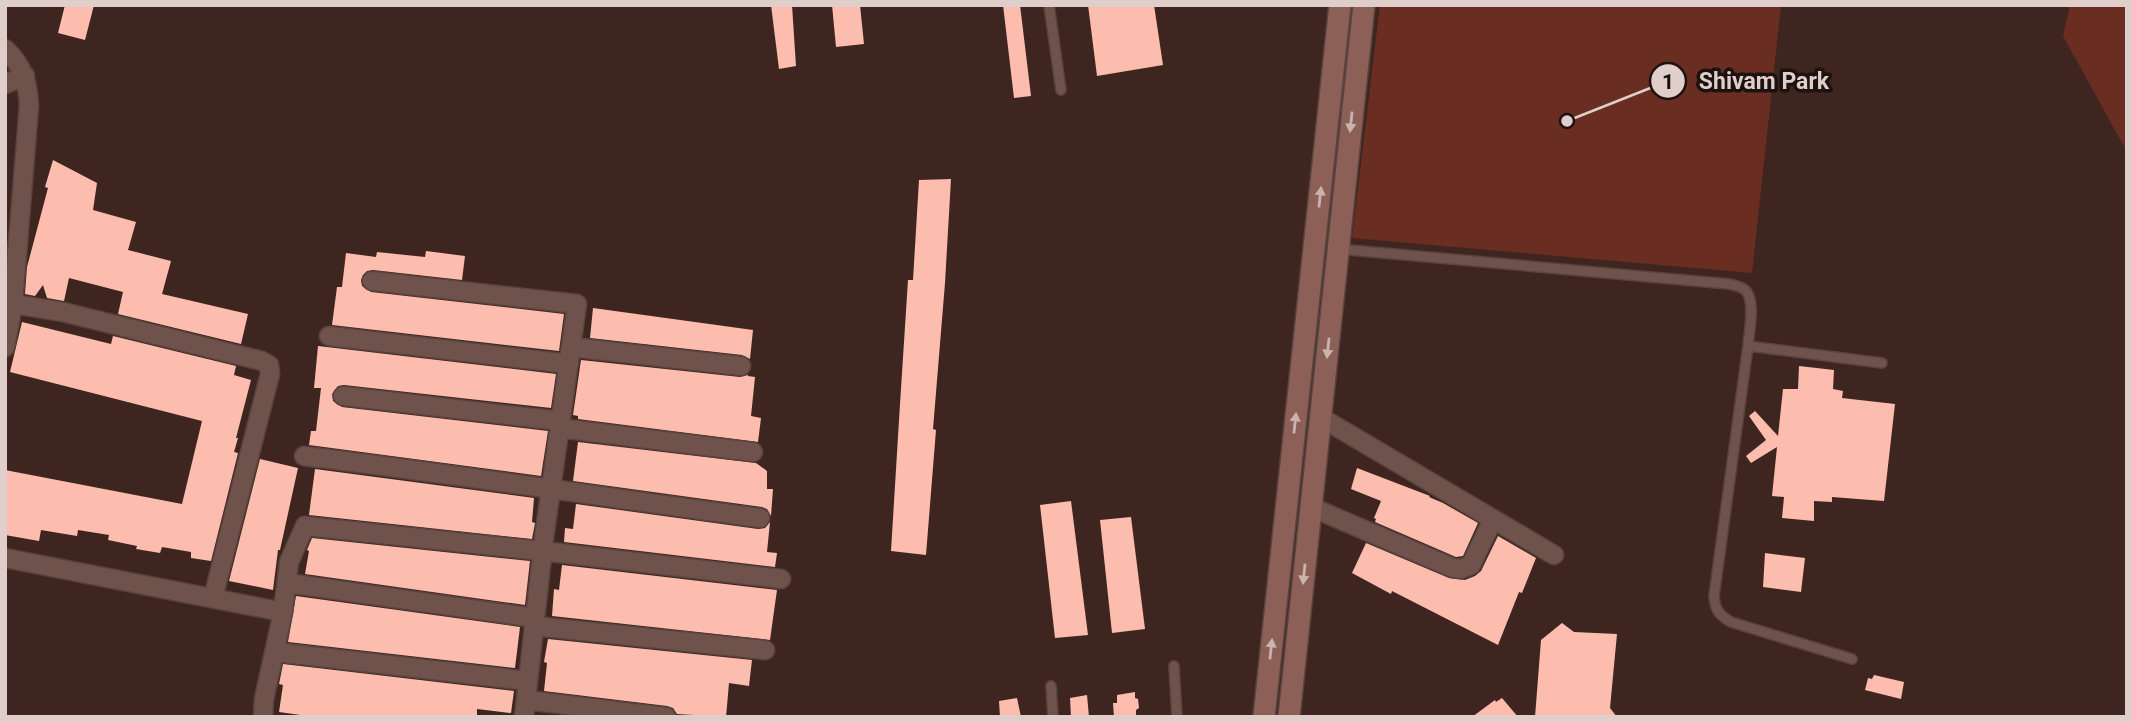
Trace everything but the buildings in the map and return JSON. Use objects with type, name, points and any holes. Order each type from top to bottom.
[{"type":"street","points":[[1264,717],[1340,5]]},
{"type":"street","points":[[1289,717],[1364,5]]},
{"type":"street","points":[[5,49],[25,76],[29,88],[13,304],[5,346]]},
{"type":"street","points":[[5,84],[25,76]]},
{"type":"street","points":[[1332,79],[1355,82]]},
{"type":"street","points":[[372,281],[577,304],[542,551],[525,708],[666,717]]},
{"type":"street","points":[[13,304],[63,312],[262,361],[269,365],[268,386],[213,598]]},
{"type":"street","points":[[329,337],[741,366]]},
{"type":"street","points":[[343,396],[753,452]]},
{"type":"street","points":[[1320,417],[1555,555]]},
{"type":"street","points":[[303,456],[760,518]]},
{"type":"street","points":[[1311,507],[1453,568],[1461,569],[1471,565],[1493,519]]},
{"type":"street","points":[[264,717],[264,699],[276,652],[289,562],[305,526],[781,579]]},
{"type":"street","points":[[5,558],[283,612]]},
{"type":"street","points":[[286,583],[534,622],[765,650]]},
{"type":"street","points":[[276,652],[528,681]]},
{"type":"lane","points":[[1049,5],[1061,90]]},
{"type":"lane","points":[[1338,249],[1729,284],[1745,290],[1751,305],[1748,346],[1714,607],[1731,622],[1852,659]]},
{"type":"lane","points":[[1748,346],[1882,363]]},
{"type":"lane","points":[[1174,666],[1177,717]]},
{"type":"lane","points":[[1051,686],[1053,717]]},
{"type":"shaded area","points":[[1380,5],[1781,5],[1752,273],[1352,238]]},
{"type":"shaded area","points":[[2070,5],[2127,5],[2127,152],[2063,36]]},
{"type":"place","name":"Shivam Park","points":[[1567,121]]}]
